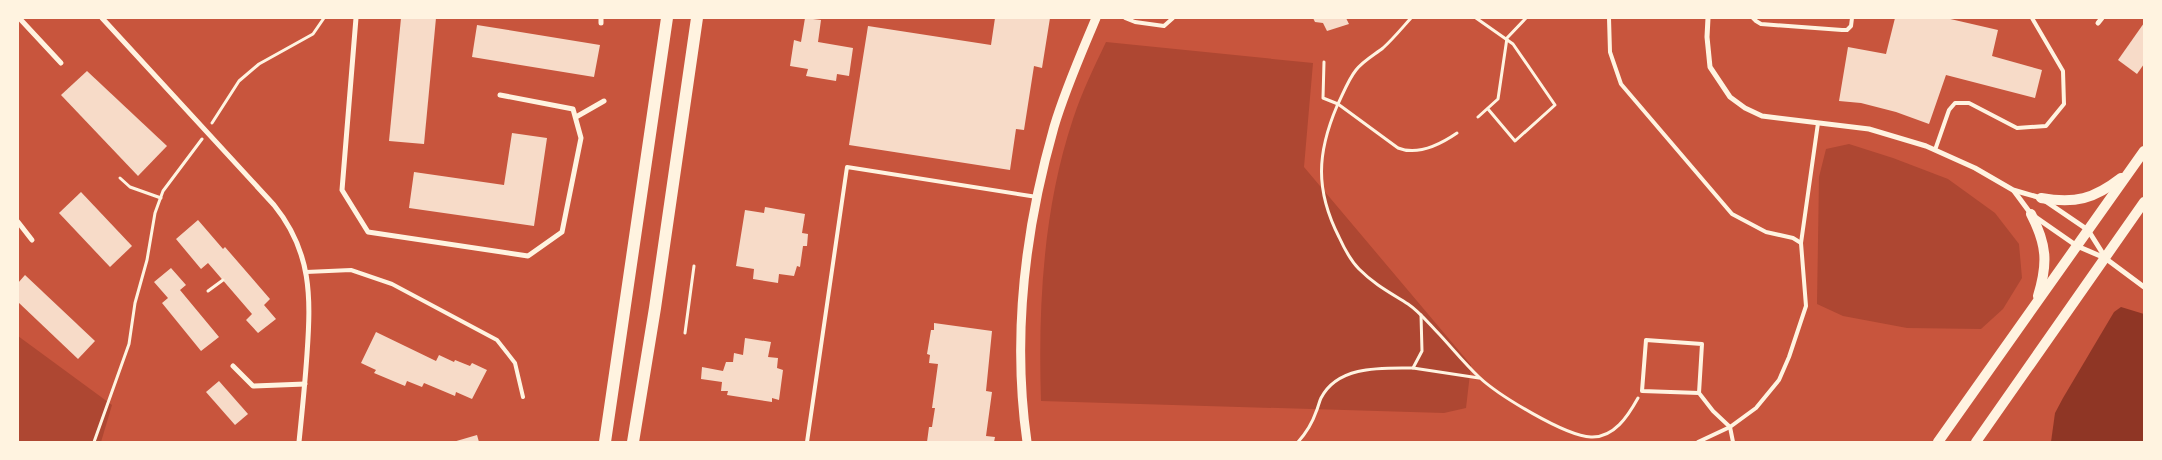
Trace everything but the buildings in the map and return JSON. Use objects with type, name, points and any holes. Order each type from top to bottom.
[{"type":"main road","points":[[605,442],[668,18]]},
{"type":"main road","points":[[633,442],[655,308],[697,18]]},
{"type":"main road","points":[[1938,442],[2144,150]]},
{"type":"main road","points":[[2041,198],[2061,201],[2078,200],[2108,188],[2130,171]]},
{"type":"main road","points":[[1976,442],[2144,202]]},
{"type":"main road","points":[[2031,214],[2040,231],[2046,256],[2045,272],[2035,306]]},
{"type":"street","points":[[102,18],[280,211],[293,233],[303,257],[311,309],[299,442]]},
{"type":"street","points":[[356,18],[342,190],[368,232],[528,256],[562,232],[581,138],[573,109],[500,95]]},
{"type":"street","points":[[1028,442],[1022,400],[1021,343],[1024,287],[1030,236],[1037,197],[1055,126],[1073,72],[1096,18]]},
{"type":"street","points":[[1708,18],[1707,37],[1710,67],[1730,97],[1762,116],[1868,130],[1935,150],[1975,168],[2014,190],[2041,198],[2088,230],[2105,258]]},
{"type":"street","points":[[2098,23],[2102,18]]},
{"type":"street","points":[[21,20],[61,63]]},
{"type":"street","points":[[576,117],[604,101]]},
{"type":"street","points":[[2014,190],[2031,214],[2077,246],[2105,258],[2144,287]]},
{"type":"street","points":[[18,222],[32,240]]},
{"type":"street","points":[[233,366],[253,386],[305,384]]},
{"type":"lane","points":[[1125,18],[1135,22],[1164,26],[1173,18]]},
{"type":"lane","points":[[1609,18],[1610,52],[1621,84],[1732,214],[1766,232],[1793,238],[1801,243]]},
{"type":"lane","points":[[1753,18],[1761,24],[1842,30],[1847,30],[1851,26],[1852,18]]},
{"type":"lane","points":[[1935,150],[1948,110],[1955,103],[1969,103],[2017,128],[2046,126],[2064,104],[2063,71],[2032,18]]},
{"type":"lane","points":[[1698,442],[1730,427],[1756,408],[1779,380],[1789,357],[1806,306],[1801,243],[1818,123]]},
{"type":"lane","points":[[807,442],[847,168],[1037,197]]},
{"type":"lane","points":[[306,272],[351,270],[392,284],[497,340],[515,363],[523,397]]},
{"type":"lane","points":[[1699,393],[1642,391],[1646,340],[1702,344],[1699,393],[1713,412],[1730,427],[1733,442]]},
{"type":"path","points":[[94,442],[129,344],[135,304],[155,214],[163,191],[207,131],[239,81],[259,64],[313,34],[324,18]]},
{"type":"path","points":[[1411,18],[1383,48],[1357,69],[1338,104],[1326,133],[1322,164],[1323,193],[1333,226],[1357,268],[1385,292],[1408,304],[1421,314],[1480,378],[1525,408],[1565,431],[1590,437],[1600,437],[1618,426],[1630,412],[1642,391]]},
{"type":"path","points":[[1476,18],[1513,44],[1555,106],[1515,141],[1488,109]]},
{"type":"path","points":[[1478,117],[1498,99],[1507,38],[1526,18]]},
{"type":"path","points":[[1324,62],[1323,98],[1338,104],[1390,144],[1403,150],[1419,150],[1436,145],[1457,132]]},
{"type":"path","points":[[120,178],[130,186],[160,198]]},
{"type":"path","points":[[685,333],[694,266]]},
{"type":"path","points":[[208,291],[223,280]]},
{"type":"path","points":[[1413,368],[1422,351],[1421,314]]},
{"type":"path","points":[[1298,442],[1312,423],[1320,399],[1326,390],[1336,381],[1358,371],[1413,368],[1480,378]]},
{"type":"shaded area","points":[[1106,42],[1313,63],[1304,167],[1471,365],[1466,408],[1444,413],[1041,401],[1042,294],[1049,223],[1055,188],[1073,119],[1088,80]]},
{"type":"shaded area","points":[[1849,144],[1948,179],[1995,213],[2019,244],[2022,278],[2003,309],[1981,329],[1907,328],[1843,316],[1817,304],[1819,177],[1826,149]]},
{"type":"shaded area","points":[[2121,307],[2144,314],[2144,442],[2051,442],[2055,413],[2114,312]]},
{"type":"shaded area","points":[[18,336],[112,405],[101,442],[18,442]]}]
